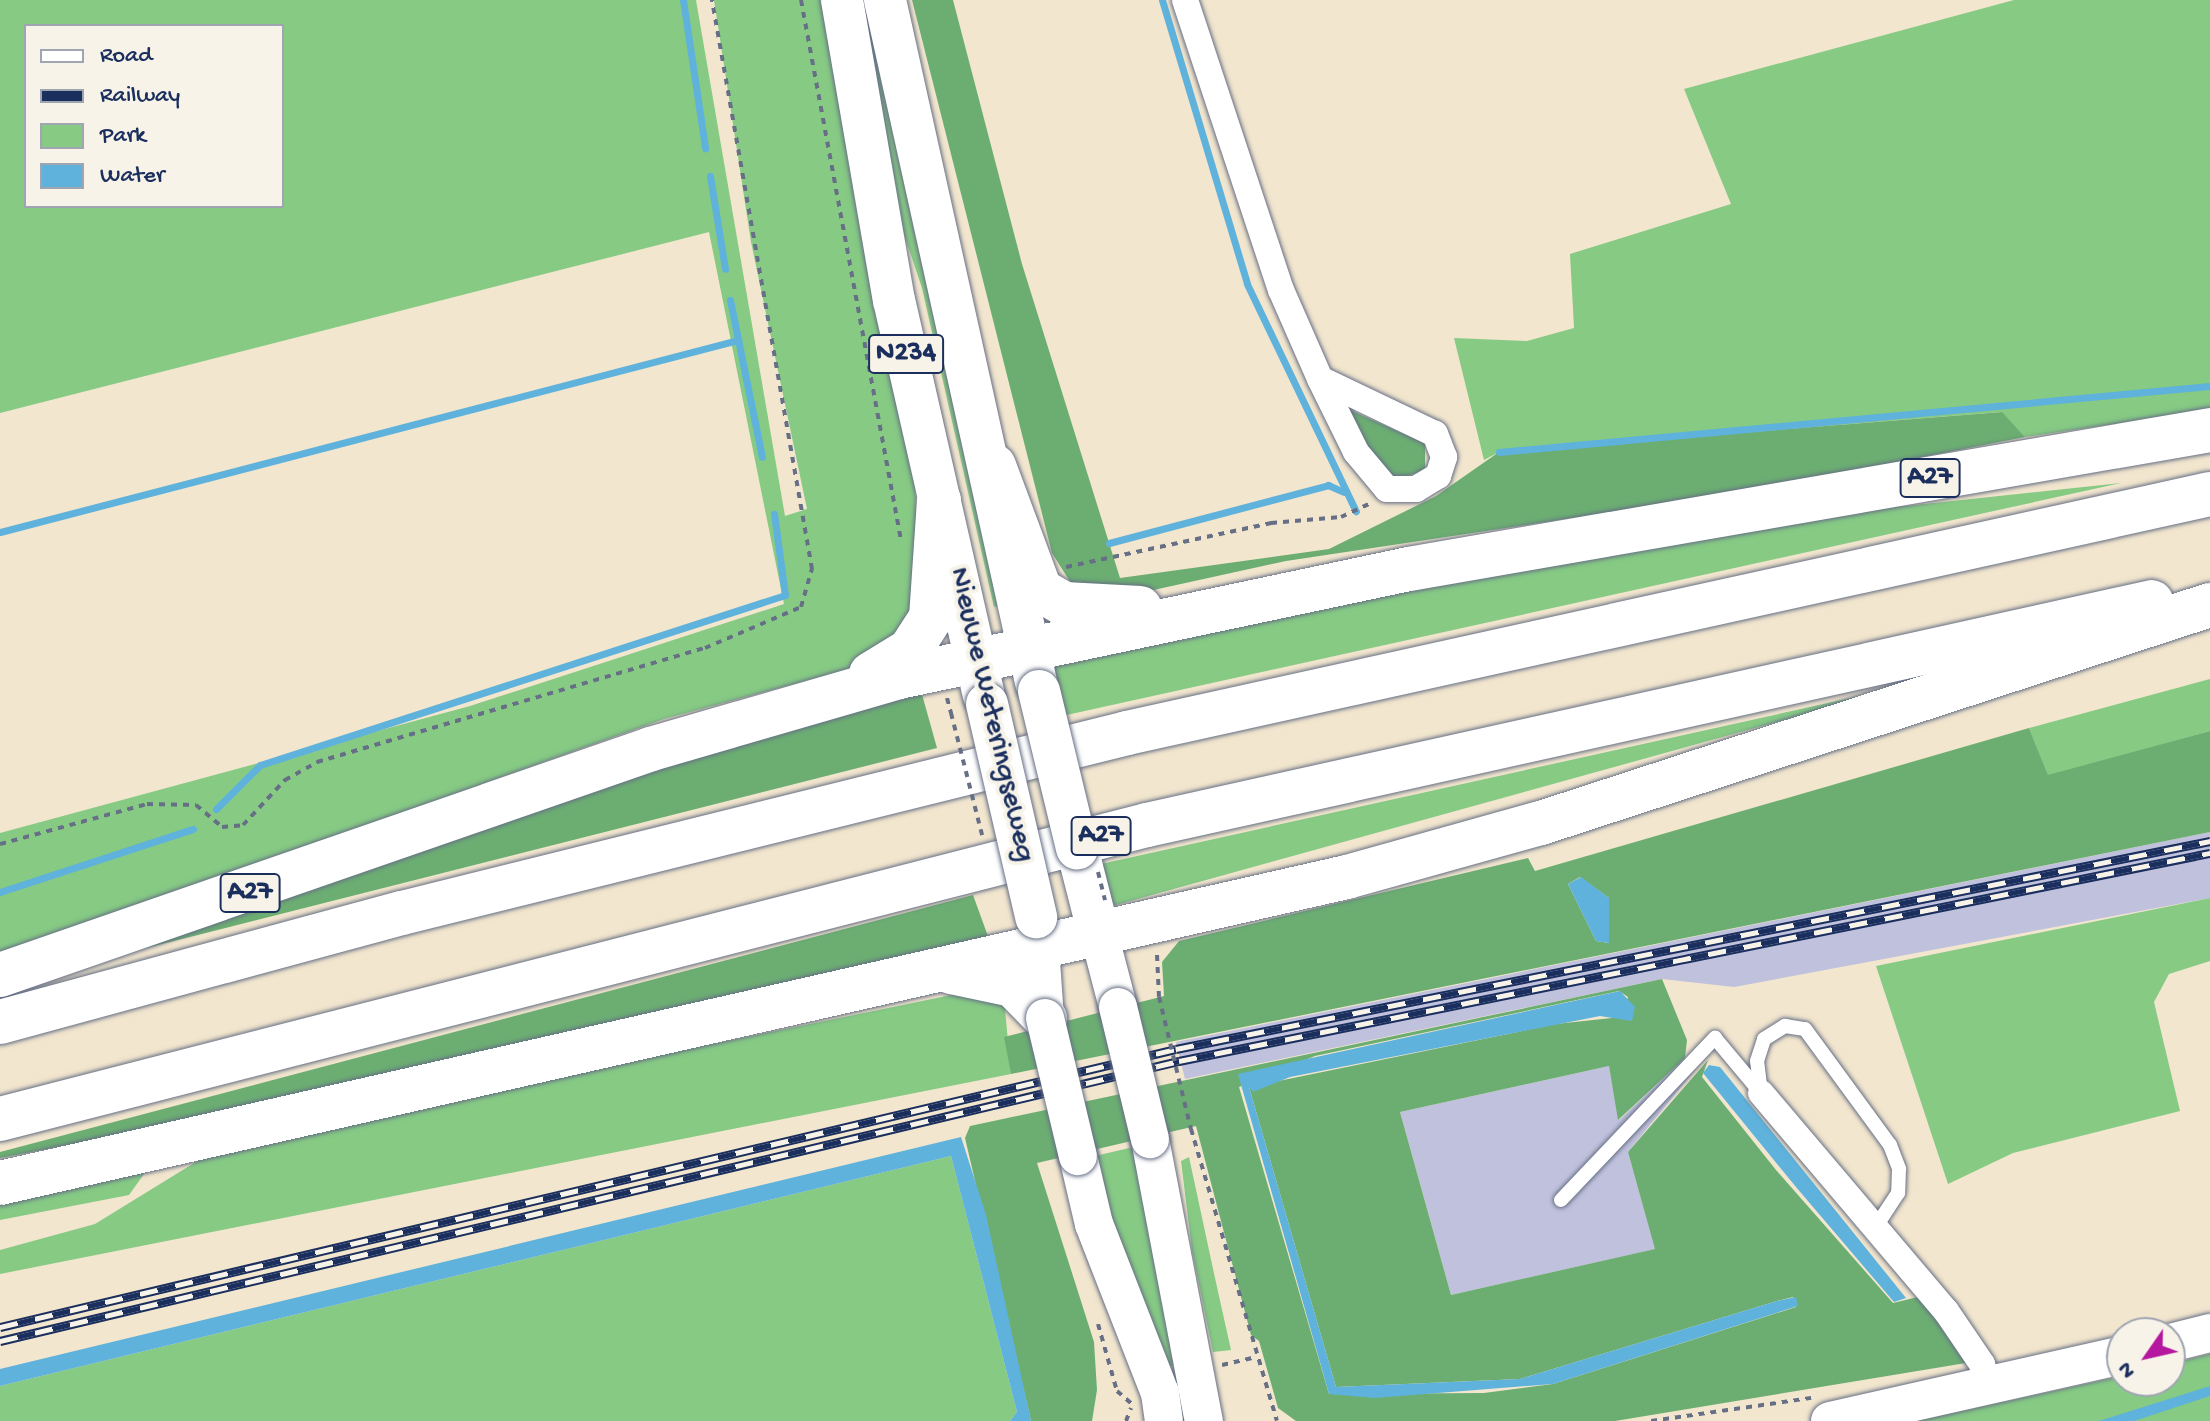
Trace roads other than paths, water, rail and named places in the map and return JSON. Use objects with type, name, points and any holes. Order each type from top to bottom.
[{"type":"highway","name":"A27","points":[[0,975],[651,749],[850,690],[1194,611],[2210,430]]},
{"type":"highway","name":"A27","points":[[994,466],[1026,567],[1046,595],[1064,604],[1194,611]]},
{"type":"highway","name":"A27","points":[[0,1022],[402,913],[1127,733],[2210,494]]},
{"type":"highway","name":"A27","points":[[850,690],[910,650],[927,626],[939,500]]},
{"type":"highway","name":"A27","points":[[0,1119],[1147,825],[2210,589]]},
{"type":"highway","points":[[0,1183],[941,970],[1038,932],[1095,918],[1541,823],[2210,605]]},
{"type":"highway","points":[[941,970],[1013,985],[1045,1018]]},
{"type":"main road","name":"Nieuwe Weteringseweg","points":[[842,0],[888,269],[939,500],[958,664],[1038,932],[1045,1018],[1094,1224],[1160,1393],[1148,1412]]},
{"type":"main road","name":"Nieuwe Weteringseweg","points":[[885,0],[994,466],[1028,649],[1150,1139],[1204,1421]]},
{"type":"main road","points":[[2186,1339],[2210,1333]]},
{"type":"main road","points":[[1830,1421],[1989,1389],[2106,1359]]},
{"type":"street","points":[[1185,0],[1250,209],[1320,379],[1365,469],[1401,491],[1438,476],[1444,457],[1435,434],[1320,379]]},
{"type":"street","points":[[1761,1093],[1946,1311],[1982,1364],[1989,1389]]},
{"type":"lane","points":[[1761,1093],[1757,1061],[1764,1039],[1785,1026],[1805,1029],[1890,1145],[1899,1169],[1898,1193],[1875,1228]]},
{"type":"lane","points":[[1561,1200],[1715,1038],[1761,1093]]},
{"type":"water","points":[[1581,877],[1609,898],[1609,943],[1596,941],[1568,884]]},
{"type":"water","points":[[1620,991],[1635,1007],[1632,1021],[1600,1016],[1290,1077],[1253,1092],[1249,1087],[1336,1387],[1520,1379],[1777,1301],[1796,1297],[1798,1306],[1553,1384],[1375,1398],[1329,1394],[1238,1074]]},
{"type":"water","points":[[1709,1065],[1720,1067],[1906,1298],[1894,1302],[1796,1187],[1703,1073]]},
{"type":"water","points":[[961,1137],[986,1215],[1031,1421],[1010,1421],[1017,1412],[951,1156],[0,1386],[0,1369]]},
{"type":"water","points":[[2210,1386],[2210,1396],[2134,1421],[2099,1421],[2175,1397],[2186,1397],[2186,1394]]},
{"type":"waterway","points":[[683,0],[705,148]]},
{"type":"waterway","points":[[1162,0],[1247,284],[1356,511]]},
{"type":"waterway","points":[[710,176],[725,269]]},
{"type":"waterway","points":[[730,300],[762,457]]},
{"type":"waterway","points":[[0,532],[738,340]]},
{"type":"waterway","points":[[1499,452],[2210,386]]},
{"type":"waterway","points":[[1109,543],[1328,485],[1344,492]]},
{"type":"waterway","points":[[216,809],[260,765],[785,595],[774,514]]},
{"type":"waterway","points":[[0,892],[193,829]]},
{"type":"railway","points":[[0,1327],[1176,1049],[2210,841]]},
{"type":"railway","points":[[0,1341],[1179,1061],[2210,853]]}]
